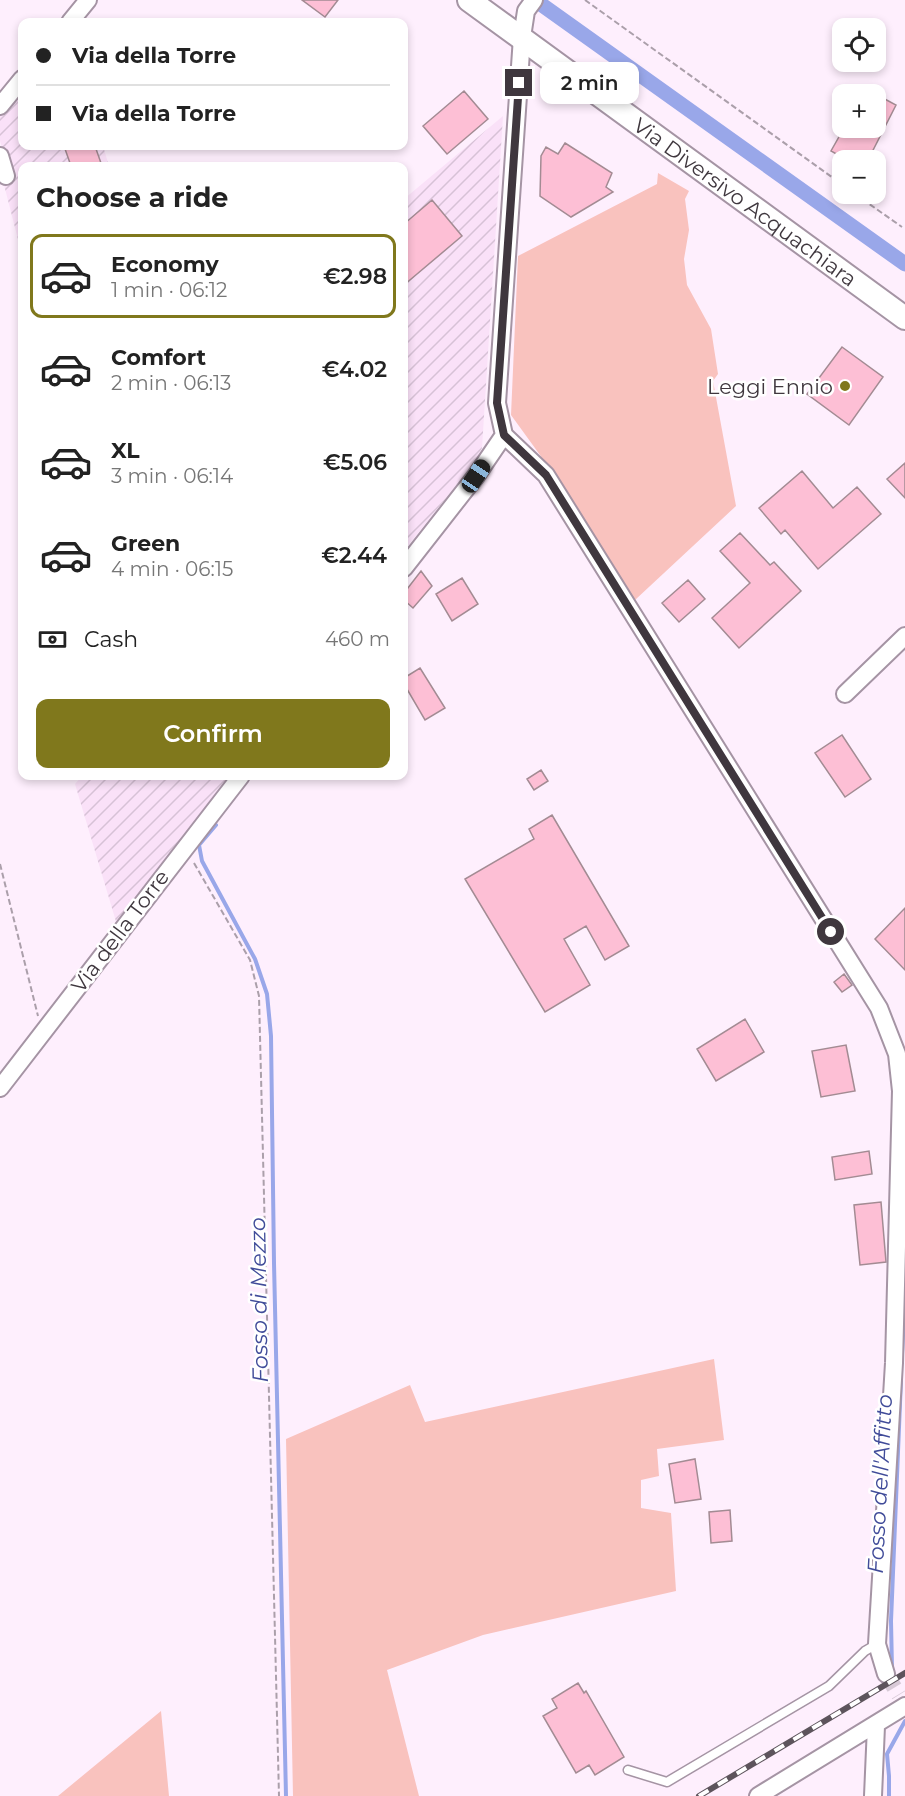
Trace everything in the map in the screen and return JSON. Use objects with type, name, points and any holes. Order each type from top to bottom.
[{"type":"main road","name":"Via Diversivo Acquachiara","points":[[469,0],[905,318]]},
{"type":"street","points":[[73,18],[88,0]]},
{"type":"street","points":[[530,6],[522,37],[497,403],[504,435],[546,475],[552,484],[879,1008],[897,1054],[901,1092],[894,1362],[877,1644],[886,1674]]},
{"type":"street","points":[[0,106],[18,84]]},
{"type":"street","points":[[0,156],[6,176]]},
{"type":"street","points":[[408,563],[476,476],[504,435]]},
{"type":"street","points":[[845,694],[905,636]]},
{"type":"street","name":"Via della Torre","points":[[0,1088],[238,780]]},
{"type":"street","points":[[758,1796],[876,1726],[903,1703]]},
{"type":"street","points":[[873,1796],[876,1726]]},
{"type":"lane","points":[[628,1770],[668,1782],[829,1686],[865,1651],[877,1644]]},
{"type":"path","points":[[585,0],[832,177]]},
{"type":"path","points":[[870,204],[902,226]]},
{"type":"path","points":[[185,847],[249,960],[259,996],[279,1796]]},
{"type":"path","points":[[0,864],[38,1018],[46,1028]]},
{"type":"shaded area","points":[[18,94],[18,150],[104,150],[108,162],[18,162],[18,239],[2,177],[10,175],[0,141],[0,116]]},
{"type":"shaded area","points":[[503,116],[482,448],[476,460],[408,546],[408,196]]},
{"type":"shaded area","points":[[658,173],[689,191],[685,199],[689,230],[684,259],[687,285],[711,329],[718,374],[713,381],[736,506],[635,600],[540,455],[511,415],[518,256],[657,184]]},
{"type":"shaded area","points":[[78,780],[230,780],[117,925],[75,784]]},
{"type":"shaded area","points":[[714,1359],[724,1440],[657,1449],[659,1476],[641,1480],[641,1508],[671,1513],[676,1591],[483,1635],[387,1670],[419,1796],[293,1796],[286,1439],[410,1385],[425,1422]]},
{"type":"shaded area","points":[[161,1711],[169,1796],[58,1796]]},
{"type":"building","points":[[302,0],[338,0],[325,17]]},
{"type":"building","points":[[464,91],[488,119],[447,154],[423,126]]},
{"type":"building","points":[[886,100],[896,105],[886,125]]},
{"type":"building","points":[[838,138],[879,138],[873,150],[831,151]]},
{"type":"building","points":[[565,143],[612,173],[606,187],[613,192],[571,217],[540,196],[541,156],[546,147],[558,154]]},
{"type":"building","points":[[65,150],[96,150],[101,162],[70,162]]},
{"type":"building","points":[[432,200],[462,236],[408,282],[408,221]]},
{"type":"building","name":"Leggi Ennio","points":[[842,347],[883,377],[849,425],[807,394]]},
{"type":"building","points":[[905,463],[905,498],[887,479]]},
{"type":"building","points":[[802,471],[833,508],[857,487],[881,514],[818,569],[785,530],[781,534],[759,508]]},
{"type":"building","points":[[740,533],[770,565],[774,562],[801,591],[739,648],[712,618],[750,583],[720,551]]},
{"type":"building","points":[[421,571],[432,586],[413,608],[408,604],[408,588]]},
{"type":"building","points":[[462,578],[478,604],[452,621],[436,594]]},
{"type":"building","points":[[688,580],[705,599],[679,622],[662,603]]},
{"type":"building","points":[[420,668],[445,708],[425,720],[408,691],[408,676]]},
{"type":"building","points":[[842,735],[871,779],[845,797],[815,753]]},
{"type":"building","points":[[541,770],[548,781],[534,790],[527,779]]},
{"type":"building","points":[[552,815],[629,946],[605,960],[586,926],[564,939],[590,985],[545,1012],[465,879],[534,839],[529,829]]},
{"type":"building","points":[[905,908],[905,970],[875,939]]},
{"type":"building","points":[[844,974],[852,985],[842,992],[834,982]]},
{"type":"building","points":[[745,1019],[764,1052],[716,1081],[697,1049]]},
{"type":"building","points":[[846,1045],[855,1091],[821,1097],[812,1051]]},
{"type":"building","points":[[869,1151],[872,1174],[835,1180],[832,1157]]},
{"type":"building","points":[[881,1202],[886,1262],[860,1265],[854,1205]]},
{"type":"building","points":[[695,1459],[701,1499],[675,1503],[669,1464]]},
{"type":"building","points":[[730,1510],[732,1541],[711,1543],[709,1512]]},
{"type":"building","points":[[578,1683],[584,1693],[586,1691],[624,1757],[595,1775],[589,1765],[576,1773],[543,1716],[557,1708],[552,1699]]},
{"type":"waterway","points":[[535,0],[905,264]]},
{"type":"waterway","name":"Fosso di Mezzo","points":[[216,825],[199,845],[202,861],[255,959],[267,994],[271,1036],[286,1796]]},
{"type":"waterway","name":"Fosso dell'Affitto","points":[[902,1354],[905,1298]]},
{"type":"waterway","name":"Fosso dell'Affitto","points":[[892,1669],[891,1621],[901,1379]]},
{"type":"waterway","name":"Fosso dell'Affitto","points":[[889,1796],[887,1754],[905,1721]]},
{"type":"tunnel","points":[[886,1674],[899,1695]]},
{"type":"railway","points":[[699,1796],[905,1673]]},
{"type":"place","name":"Leggi Ennio","points":[[845,386]]},
{"type":"route","points":[[519,83],[497,403],[504,435],[546,475],[831,932]]}]
